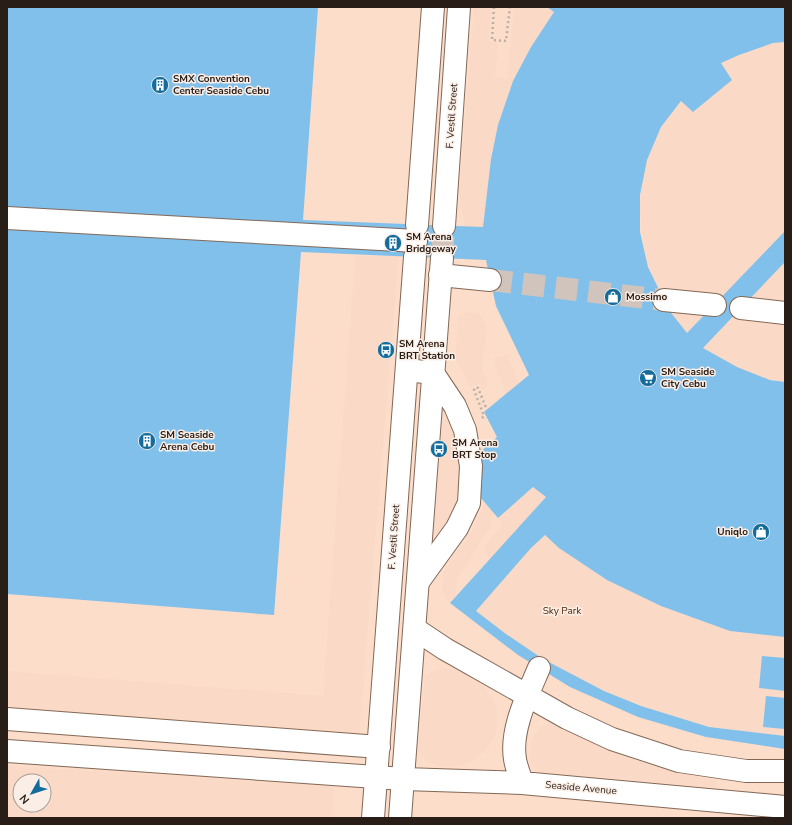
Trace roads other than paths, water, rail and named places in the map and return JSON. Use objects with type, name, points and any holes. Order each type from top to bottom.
[{"type":"main road","name":"F. Vestil Street","points":[[373,818],[433,7]]},
{"type":"main road","name":"F. Vestil Street","points":[[444,226],[459,7]]},
{"type":"main road","points":[[7,218],[416,241]]},
{"type":"main road","points":[[400,818],[441,267],[490,280]]},
{"type":"main road","points":[[664,300],[715,305]]},
{"type":"main road","points":[[741,308],[785,312]]},
{"type":"main road","points":[[407,370],[433,373],[455,406],[465,430],[471,466],[469,503],[457,528],[418,582]]},
{"type":"main road","points":[[415,629],[451,652],[567,718],[612,739],[679,761],[746,770],[785,771]]},
{"type":"main road","points":[[522,782],[515,759],[514,734],[539,668]]},
{"type":"main road","points":[[7,719],[379,748]]},
{"type":"main road","name":"Seaside Avenue","points":[[7,751],[404,779],[522,782],[742,810],[785,807]]},
{"type":"main road","points":[[742,810],[746,770]]},
{"type":"tunnel","points":[[442,258],[444,226]]},
{"type":"tunnel","points":[[490,280],[664,300]]},
{"type":"place","name":"SMX Convention Center Seaside Cebu","points":[[160,85]]},
{"type":"place","name":"SM Arena Bridgeway","points":[[393,243]]},
{"type":"place","name":"Mossimo","points":[[613,297]]},
{"type":"place","name":"SM Arena BRT Station","points":[[386,350]]},
{"type":"place","name":"SM Seaside City Cebu","points":[[648,378]]},
{"type":"place","name":"SM Seaside Arena Cebu","points":[[147,441]]},
{"type":"place","name":"SM Arena BRT Stop","points":[[439,449]]},
{"type":"place","name":"Uniqlo","points":[[761,532]]},
{"type":"park label","name":"Sky Park","points":[[562,611]]}]
